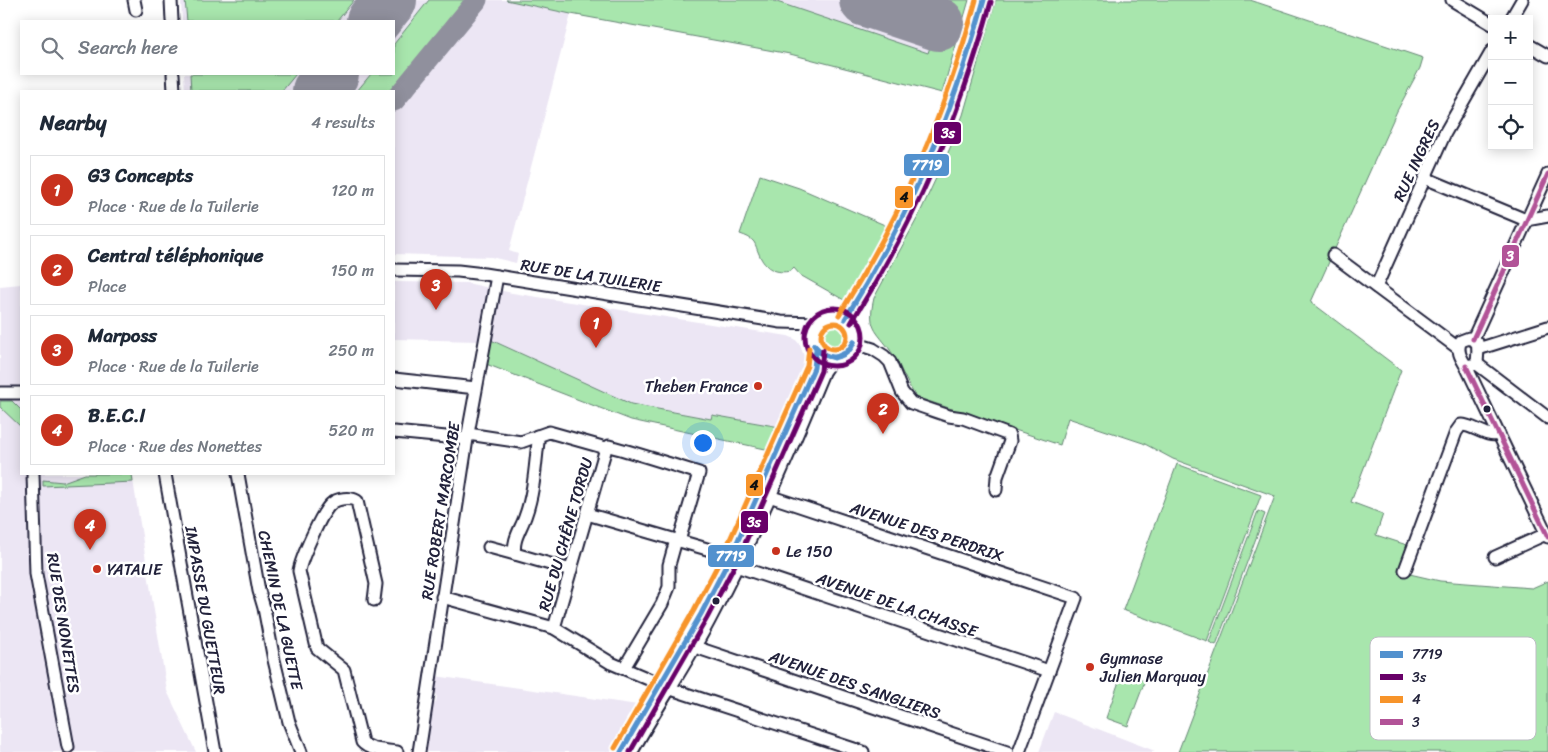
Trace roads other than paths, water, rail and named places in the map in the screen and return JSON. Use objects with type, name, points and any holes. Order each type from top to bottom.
[{"type":"main road","points":[[846,319],[897,230],[925,173],[953,102],[977,30],[984,0]]},
{"type":"main road","points":[[620,752],[692,646],[710,616],[814,368],[812,335],[817,323],[821,319],[834,315],[850,322],[854,332],[854,343],[846,354],[834,358],[827,357],[814,345]]},
{"type":"main road","points":[[630,752],[701,614],[734,561],[769,496],[822,371],[834,358]]},
{"type":"street","points":[[171,0],[172,20]]},
{"type":"street","points":[[1452,0],[1488,22]]},
{"type":"street","points":[[1513,15],[1522,0]]},
{"type":"street","points":[[1533,47],[1548,56]]},
{"type":"street","name":"RUE INGRES","points":[[1376,287],[1449,126],[1488,58]]},
{"type":"street","points":[[173,75],[174,90]]},
{"type":"street","points":[[1495,557],[1547,536],[1477,389],[1472,365],[1476,344],[1526,220],[1548,174]]},
{"type":"street","points":[[1425,178],[1526,220],[1548,216]]},
{"type":"street","points":[[1333,255],[1458,348]]},
{"type":"street","name":"RUE DE LA TUILERIE","points":[[395,270],[458,271],[781,322],[817,323]]},
{"type":"street","name":"RUE ROBERT MARCOMBE","points":[[418,752],[476,388],[497,276]]},
{"type":"street","name":"RUE DE LA TUILERIE","points":[[781,322],[801,330],[814,345]]},
{"type":"street","points":[[1548,327],[1476,344],[1464,339],[1458,348],[1460,356],[1548,418]]},
{"type":"street","points":[[854,343],[873,349],[890,362],[902,392],[912,403],[949,416],[963,418],[1009,435],[1010,441],[997,477],[996,490]]},
{"type":"street","points":[[395,379],[476,388]]},
{"type":"street","points":[[0,393],[20,393]]},
{"type":"street","points":[[1405,570],[1456,432],[1461,425],[1468,425],[1486,434],[1493,436],[1499,434]]},
{"type":"street","points":[[395,432],[521,442],[552,433],[606,448],[609,446],[637,453],[699,473],[669,565],[668,587],[662,604],[624,668]]},
{"type":"street","points":[[514,554],[514,546],[525,518],[531,495],[538,442],[537,436]]},
{"type":"street","name":"RUE DU CHÊNE TORDU","points":[[554,628],[606,448]]},
{"type":"street","name":"RUE DES NONETTES","points":[[33,475],[36,574],[68,747]]},
{"type":"street","name":"IMPASSE DU GUETTEUR","points":[[165,475],[215,752]]},
{"type":"street","name":"CHEMIN DE LA GUETTE","points":[[238,475],[250,546],[274,660],[289,722],[301,752]]},
{"type":"street","name":"AVENUE DES PERDRIX","points":[[769,496],[1076,598],[1049,671]]},
{"type":"street","points":[[374,600],[376,584],[357,501],[351,498],[335,501],[327,508],[301,560],[299,571],[317,648],[344,670],[362,742],[371,748],[397,752]]},
{"type":"street","name":"AVENUE DE LA CHASSE","points":[[587,514],[678,540],[1049,671]]},
{"type":"street","points":[[489,547],[571,570]]},
{"type":"street","points":[[442,596],[554,628],[611,663],[664,686],[864,752]]},
{"type":"street","name":"AVENUE DES SANGLIERS","points":[[692,646],[1008,752]]},
{"type":"street","points":[[1019,752],[1049,671]]},
{"type":"place","name":"Marposs","points":[[436,310]]},
{"type":"place","name":"G3 Concepts","points":[[596,348]]},
{"type":"place","name":"Theben France","points":[[758,386]]},
{"type":"place","name":"Central téléphonique","points":[[883,434]]},
{"type":"place","name":"B.E.C.I","points":[[90,550]]},
{"type":"place","name":"Le 150","points":[[776,551]]},
{"type":"place","name":"YATALIE","points":[[97,569]]},
{"type":"place","name":"Gymnase Julien Marquay","points":[[1090,667]]}]
